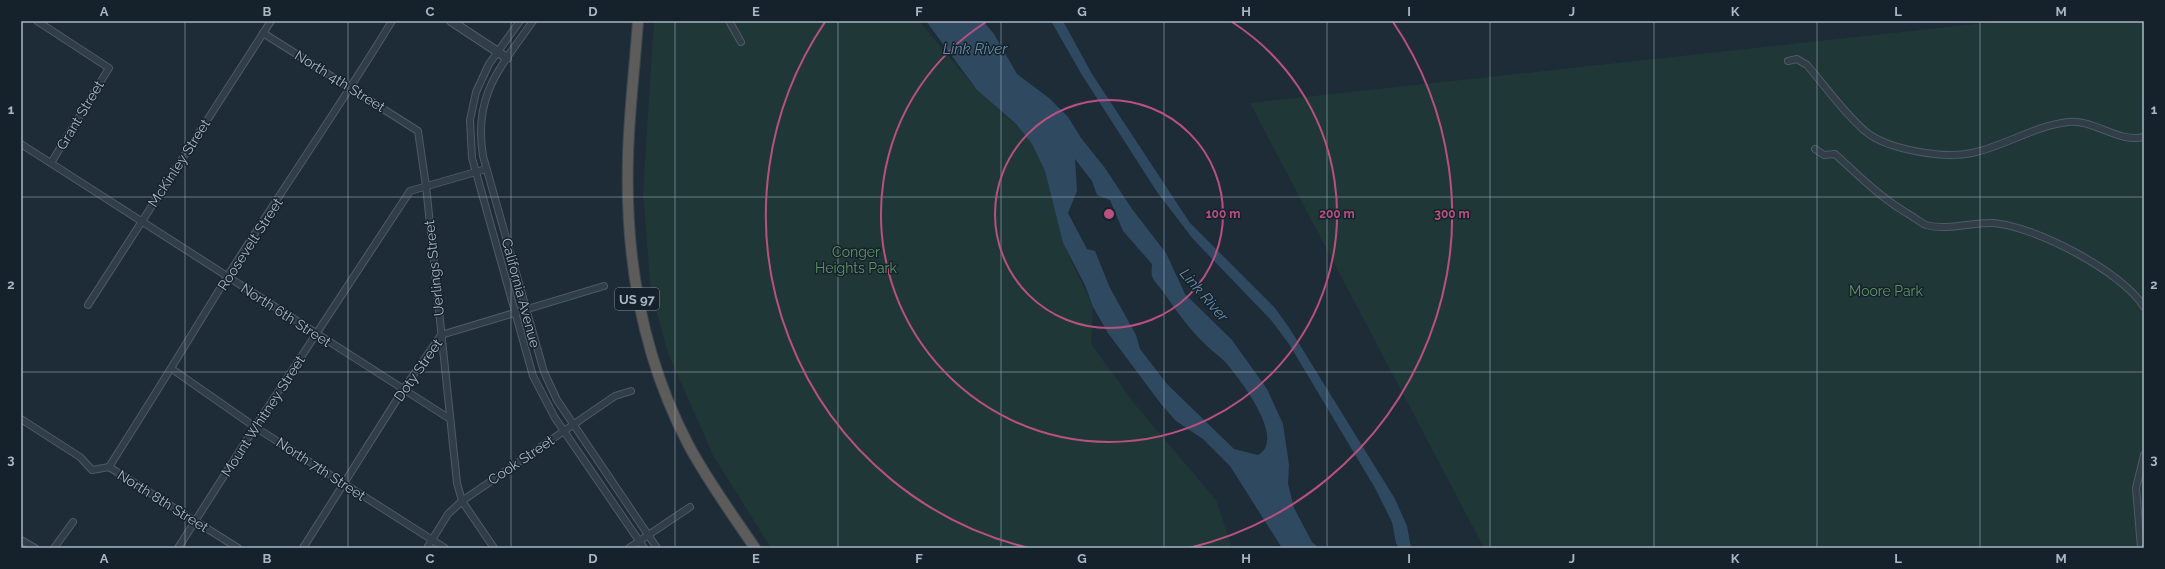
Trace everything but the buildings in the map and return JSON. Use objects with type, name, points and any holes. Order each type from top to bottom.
[{"type":"highway","name":"US 97","points":[[638,21],[627,183],[631,264],[641,318],[655,368],[688,444],[701,467],[755,548]]},
{"type":"street","name":"Grant Street","points":[[37,21],[108,68],[51,163]]},
{"type":"street","name":"McKinley Street","points":[[88,304],[271,21]]},
{"type":"street","name":"Roosevelt Street","points":[[109,467],[172,370],[227,277],[351,87],[392,21]]},
{"type":"street","points":[[450,21],[506,58]]},
{"type":"street","name":"California Avenue","points":[[520,21],[482,77],[472,106],[469,134],[476,172],[533,376],[548,405],[644,548]]},
{"type":"street","name":"California Avenue","points":[[533,21],[506,58],[492,82],[482,108],[480,133],[486,169],[525,310],[544,372],[557,400],[657,548]]},
{"type":"street","points":[[729,21],[741,42]]},
{"type":"street","name":"North 4th Street","points":[[263,33],[351,87],[418,131]]},
{"type":"street","points":[[1788,61],[1796,59],[1807,65],[1866,132],[1898,148],[1931,154],[1972,153],[2046,127],[2069,122],[2087,124],[2109,133],[2127,137],[2144,137]]},
{"type":"street","name":"Uerlings Street","points":[[418,131],[426,186],[457,483],[462,501],[494,548]]},
{"type":"street","name":"North 6th Street","points":[[21,144],[450,420]]},
{"type":"street","points":[[1815,149],[1824,155],[1835,154],[1890,203],[1926,225],[1956,228],[1992,223],[2028,231],[2091,261],[2114,276],[2139,298],[2144,307]]},
{"type":"street","name":"Mount Whitney Street","points":[[178,548],[255,426],[410,191],[486,169]]},
{"type":"street","name":"Doty Street","points":[[303,548],[403,390],[441,335],[604,286]]},
{"type":"street","name":"North 7th Street","points":[[172,370],[343,484],[433,540]]},
{"type":"street","name":"Cook Street","points":[[427,548],[448,514],[462,501],[615,396],[632,391]]},
{"type":"street","points":[[21,419],[80,457],[92,470],[109,467]]},
{"type":"street","points":[[2141,548],[2137,520],[2136,488],[2144,455]]},
{"type":"street","name":"North 8th Street","points":[[109,467],[238,548]]},
{"type":"street","points":[[629,548],[690,507]]},
{"type":"street","points":[[54,548],[73,522]]},
{"type":"street","points":[[21,540],[36,548]]},
{"type":"street","points":[[433,540],[445,548]]},
{"type":"green space","name":"Conger Heights Park","points":[[654,21],[919,21],[977,90],[1027,135],[1045,171],[1063,243],[1093,307],[1091,344],[1137,407],[1216,500],[1232,548],[771,548],[713,455],[668,353],[651,291],[643,193]]},
{"type":"green space","name":"Moore Park","points":[[2004,21],[2144,21],[2144,548],[1484,548],[1250,103]]},
{"type":"water","name":"Link River","points":[[926,21],[983,21],[994,34],[1017,74],[1049,98],[1068,117],[1081,138],[1105,168],[1132,209],[1166,253],[1185,294],[1232,340],[1267,389],[1283,424],[1289,465],[1288,484],[1294,508],[1312,542],[1319,548],[1282,548],[1230,466],[1203,439],[1176,421],[1161,404],[1108,333],[1093,307],[1085,285],[1063,243],[1045,171],[1032,144],[1016,124],[977,90]],"holes":[[[1075,159],[1092,181],[1097,195],[1110,200],[1123,231],[1152,264],[1152,276],[1156,283],[1189,327],[1227,364],[1250,396],[1264,423],[1267,436],[1266,447],[1258,455],[1234,449],[1167,384],[1140,349],[1136,335],[1110,288],[1095,251],[1087,249],[1068,213],[1077,191]]]},
{"type":"water","points":[[1051,21],[1063,21],[1092,74],[1190,223],[1275,308],[1290,329],[1395,499],[1407,526],[1411,548],[1399,548],[1396,543],[1392,522],[1375,488],[1289,344],[1271,320],[1193,239],[1157,192],[1082,75]]}]
